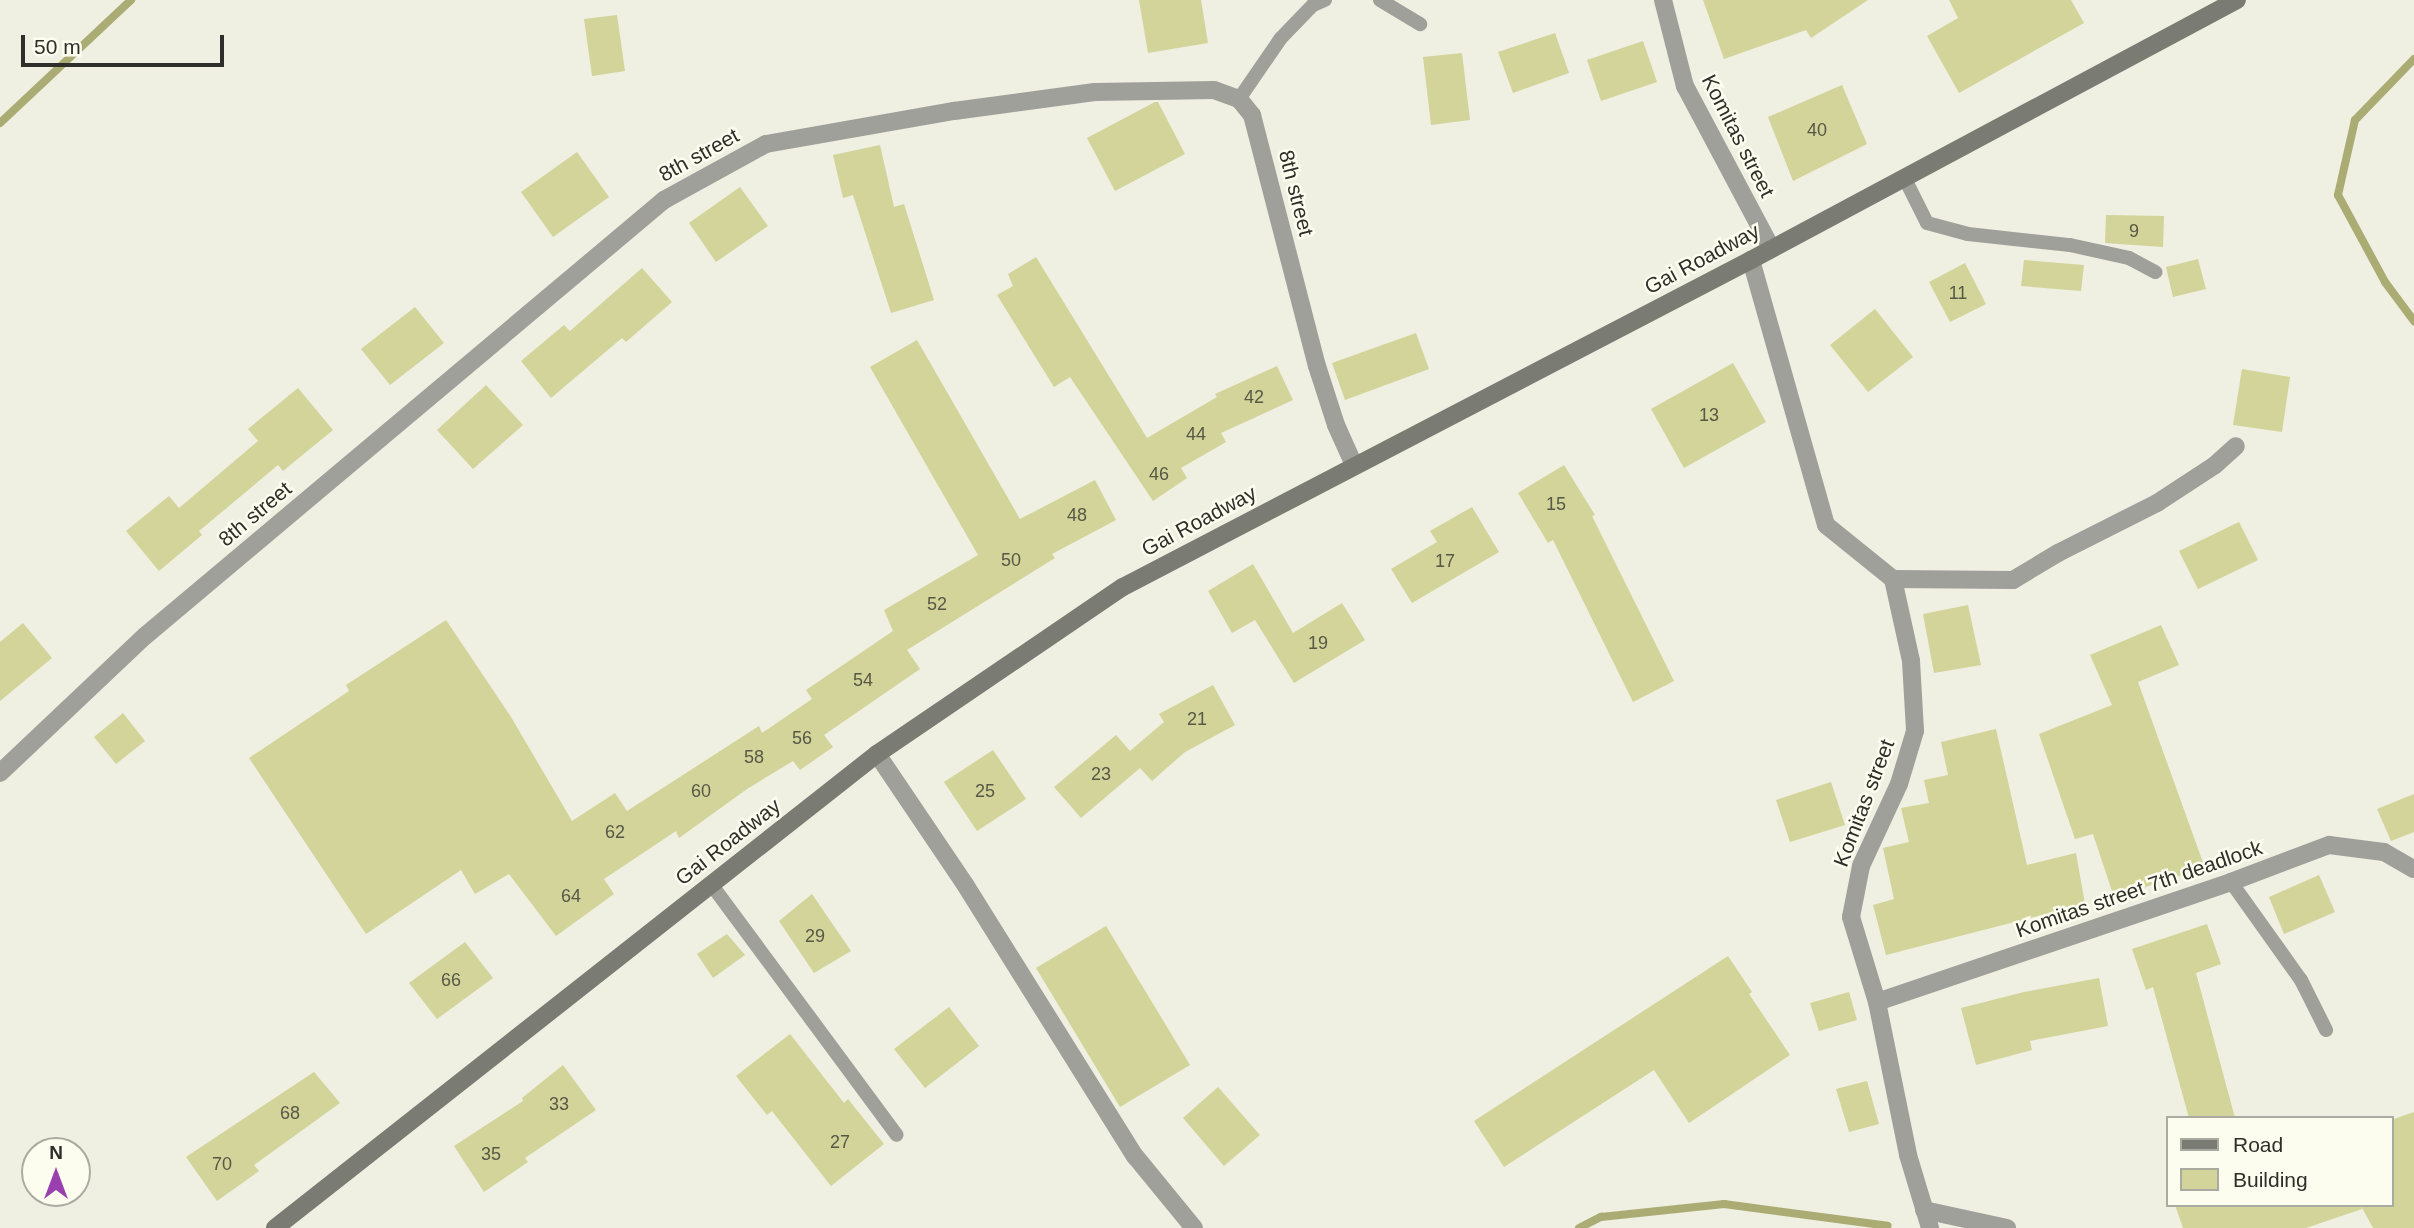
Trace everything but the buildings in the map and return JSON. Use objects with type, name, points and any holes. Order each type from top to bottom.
[{"type":"main road","name":"Gai Roadway","points":[[275,1228],[877,754],[1123,587],[1751,260],[2237,0]]},
{"type":"street","name":"Komitas street","points":[[1663,0],[1685,86],[1770,248]]},
{"type":"street","name":"8th street","points":[[0,773],[145,636],[664,200],[766,144],[954,111],[1096,92],[1214,90],[1239,99],[1252,115],[1317,366],[1336,425],[1354,465]]},
{"type":"street","points":[[1751,260],[1826,525],[1893,579],[2013,580],[2058,553],[2157,503],[2215,465],[2236,446]]},
{"type":"street","name":"Komitas street","points":[[1893,579],[1911,661],[1915,731],[1899,784],[1861,866],[1852,917],[1877,1002],[1908,1155],[1930,1228]]},
{"type":"street","points":[[877,754],[966,886],[1135,1156],[1194,1228]]},
{"type":"street","name":"Komitas street 7th deadlock","points":[[1877,1002],[2231,882],[2329,845],[2384,852],[2414,869]]},
{"type":"street","points":[[1924,1210],[2007,1228]]},
{"type":"lane","points":[[1239,99],[1281,38],[1313,5],[1325,0]]},
{"type":"lane","points":[[1380,0],[1420,24]]},
{"type":"lane","points":[[1904,177],[1927,223],[1968,234],[2081,247],[2129,258],[2155,272]]},
{"type":"lane","points":[[2231,882],[2301,981],[2326,1030]]},
{"type":"lane","points":[[711,884],[897,1135]]},
{"type":"waterway","points":[[0,123],[131,0]]},
{"type":"waterway","points":[[2414,59],[2355,120],[2338,195],[2385,282],[2414,321]]},
{"type":"waterway","points":[[1579,1228],[1601,1217],[1724,1204],[1888,1226]]}]
